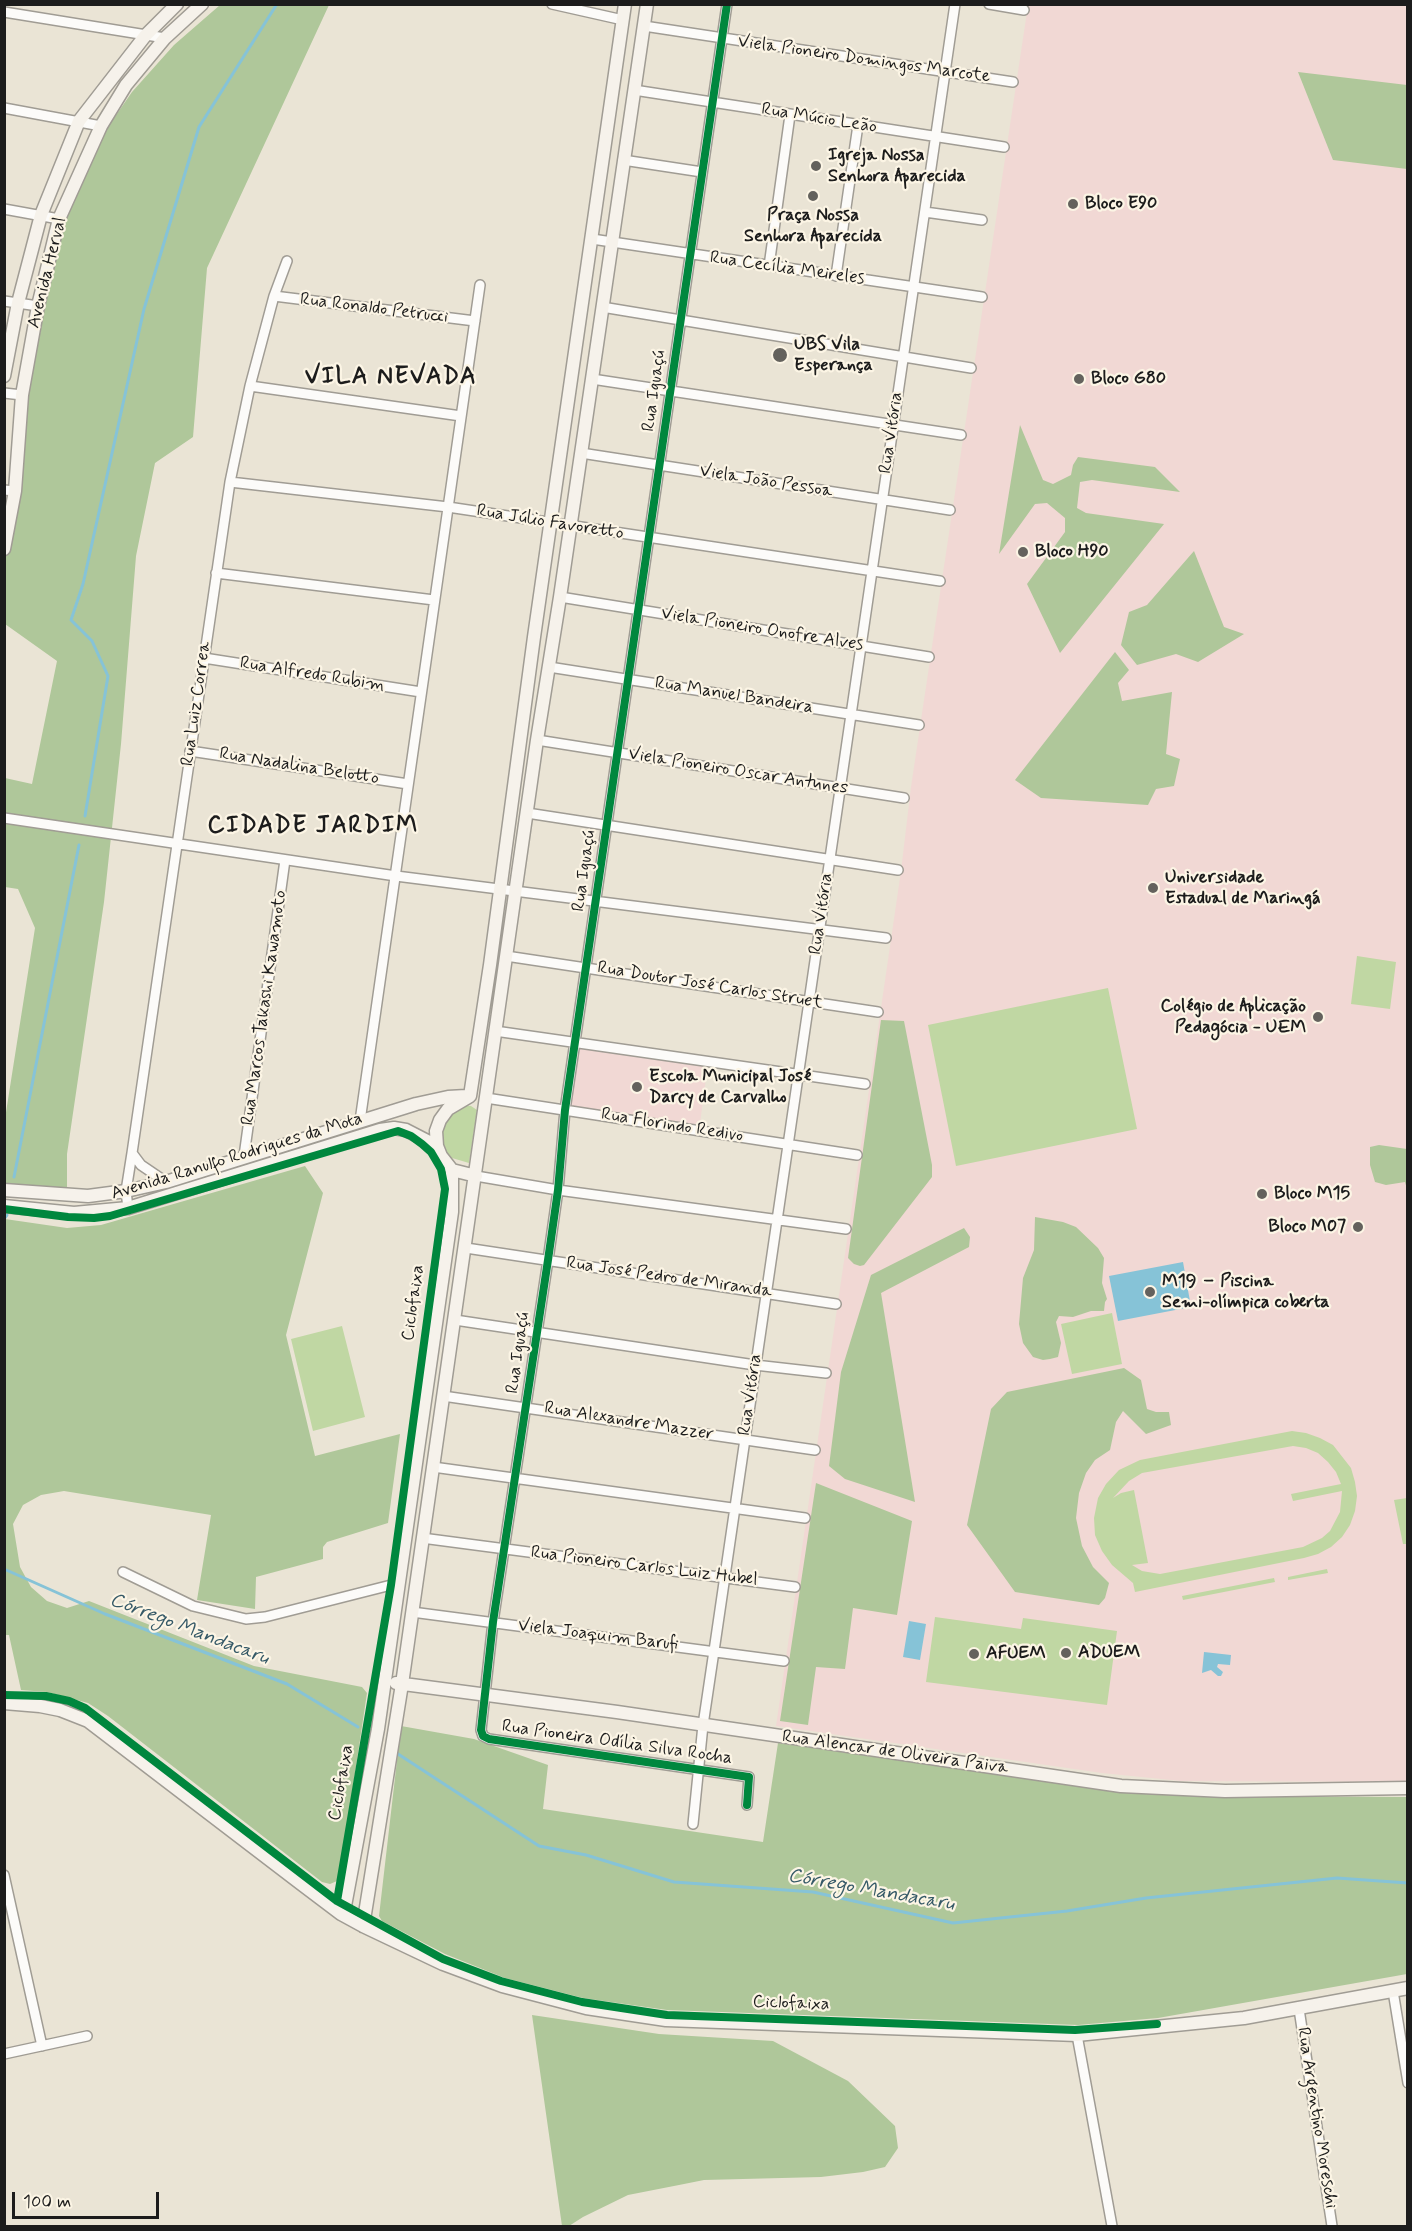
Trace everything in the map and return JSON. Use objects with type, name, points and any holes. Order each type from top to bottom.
[{"type":"main road","name":"Avenida Herval","points":[[4,376],[18,303],[41,215],[78,122],[145,36],[177,4]]},
{"type":"main road","name":"Avenida Herval","points":[[4,549],[22,395],[38,306],[59,219],[101,126],[126,85],[165,38],[202,4]]},
{"type":"main road","points":[[476,1176],[452,1170],[441,1156],[437,1146],[436,1131],[440,1119],[448,1109],[470,1096],[625,4]]},
{"type":"main road","points":[[363,1926],[402,1684],[537,740],[582,453],[647,4]]},
{"type":"main road","name":"Avenida Ranulfo Rodrigues da Mota","points":[[4,1190],[77,1195],[126,1191],[166,1182],[416,1104],[448,1097],[486,1098]]},
{"type":"main road","name":"Avenida Ranulfo Rodrigues da Mota","points":[[4,1206],[74,1214],[128,1208],[380,1130],[394,1128],[406,1130],[437,1146]]},
{"type":"main road","points":[[341,1914],[345,1906],[376,1741],[452,1212],[452,1170]]},
{"type":"main road","name":"Rua Alencar de Oliveira Paiva","points":[[384,1682],[617,1712],[1121,1786],[1225,1791],[1407,1788]]},
{"type":"main road","points":[[4,1703],[60,1710],[88,1720],[341,1914],[363,1926],[443,1964],[502,1986],[586,2008],[666,2020],[1077,2035],[1156,2028],[1299,2008],[1407,1988]]},
{"type":"street","points":[[552,4],[623,20]]},
{"type":"street","name":"Rua Iguaçú","points":[[489,1739],[483,1736],[481,1730],[493,1622],[527,1406],[558,1190],[575,1043],[727,4]]},
{"type":"street","name":"Rua Vitória","points":[[693,1824],[703,1725],[724,1576],[955,4]]},
{"type":"street","points":[[989,4],[1024,10]]},
{"type":"street","points":[[4,12],[165,38]]},
{"type":"street","name":"Viela Pioneiro Domingos Marcote","points":[[644,26],[1013,82]]},
{"type":"street","name":"Rua Múcio Leão","points":[[634,90],[1004,147]]},
{"type":"street","points":[[4,108],[101,126]]},
{"type":"street","points":[[769,266],[790,115]]},
{"type":"street","points":[[836,276],[858,125]]},
{"type":"street","points":[[623,160],[702,172]]},
{"type":"street","points":[[4,209],[59,219]]},
{"type":"street","points":[[925,212],[982,220]]},
{"type":"street","name":"Rua Cecília Meireles","points":[[592,239],[982,297]]},
{"type":"street","name":"Rua Luiz Correa","points":[[128,1208],[126,1191],[230,482],[250,386],[274,296],[286,261]]},
{"type":"street","points":[[360,1121],[480,285]]},
{"type":"street","name":"Rua Ronaldo Petrucci","points":[[274,296],[475,321]]},
{"type":"street","points":[[4,301],[38,306]]},
{"type":"street","points":[[602,307],[971,368]]},
{"type":"street","points":[[592,379],[962,435]]},
{"type":"street","points":[[250,386],[461,416]]},
{"type":"street","points":[[4,393],[22,395]]},
{"type":"street","name":"Viela João Pessoa","points":[[582,453],[950,510]]},
{"type":"street","name":"Rua Júlio Favoretto","points":[[230,482],[448,507],[940,581]]},
{"type":"street","points":[[216,573],[434,600]]},
{"type":"street","name":"Viela Pioneiro Onofre Alves","points":[[560,597],[929,657]]},
{"type":"street","name":"Rua Alfredo Rubim","points":[[204,658],[421,692]]},
{"type":"street","name":"Rua Manuel Bandeira","points":[[549,667],[919,725]]},
{"type":"street","name":"Viela Pioneiro Oscar Antunes","points":[[537,740],[904,798]]},
{"type":"street","name":"Rua Nadalina Belotto","points":[[190,751],[408,784]]},
{"type":"street","points":[[527,813],[898,870]]},
{"type":"street","points":[[4,818],[396,876],[886,938]]},
{"type":"street","name":"Rua Marcos Takashi Kawamoto","points":[[244,1156],[285,860]]},
{"type":"street","name":"Rua Doutor José Carlos Struet","points":[[506,956],[878,1012]]},
{"type":"street","points":[[495,1031],[865,1084]]},
{"type":"street","name":"Rua Florindo Redivo","points":[[486,1098],[857,1155]]},
{"type":"street","points":[[132,1153],[141,1165],[166,1182]]},
{"type":"street","points":[[476,1176],[558,1190],[846,1229]]},
{"type":"street","name":"Rua José Pedro de Miranda","points":[[466,1248],[836,1304]]},
{"type":"street","points":[[454,1320],[755,1365],[826,1373]]},
{"type":"street","name":"Rua Alexandre Mazzer","points":[[443,1396],[527,1406],[815,1450]]},
{"type":"street","points":[[433,1467],[805,1518]]},
{"type":"street","name":"Rua Pioneiro Carlos Luiz Hubel","points":[[422,1538],[795,1587]]},
{"type":"street","points":[[123,1572],[193,1606],[246,1619],[265,1617],[399,1583]]},
{"type":"street","name":"Viela Joaquim Barufi","points":[[412,1612],[784,1660]]},
{"type":"street","name":"Rua Pioneira Odília Silva Rocha","points":[[489,1739],[749,1777],[747,1805]]},
{"type":"street","points":[[4,1875],[42,2046]]},
{"type":"street","points":[[1394,1990],[1407,2083]]},
{"type":"street","name":"Rua Argentino Moreschi","points":[[1299,2008],[1332,2226]]},
{"type":"street","points":[[1077,2035],[1112,2226]]},
{"type":"street","points":[[4,2054],[87,2036]]},
{"type":"shaded area","name":"Universidade Estadual de Maringá","points":[[1028,5],[1407,5],[1407,1782],[1181,1781],[1102,1773],[776,1726],[901,871],[911,787]]},
{"type":"shaded area","name":"Escola Municipal José Darcy de Carvalho","points":[[575,1043],[708,1063],[699,1131],[565,1110]]},
{"type":"green space","points":[[220,5],[329,5],[207,268],[193,437],[155,463],[136,556],[121,744],[104,902],[67,1154],[67,1198],[5,1190],[4,1125],[35,928],[18,889],[5,887],[5,778],[32,784],[57,661],[5,624],[5,551],[26,407],[61,223],[105,131],[132,92],[174,45]]},
{"type":"green space","points":[[1298,72],[1407,85],[1407,169],[1333,160]]},
{"type":"green space","points":[[1020,425],[1043,480],[1053,484],[1071,475],[1078,457],[1155,467],[1180,492],[1092,480],[1080,482],[1077,508],[1086,513],[1164,524],[1060,653],[1027,584],[1065,532],[1065,518],[1047,503],[1035,504],[999,554]]},
{"type":"green space","points":[[1194,551],[1224,627],[1244,634],[1198,662],[1176,654],[1137,665],[1121,645],[1129,612],[1147,605]]},
{"type":"green space","points":[[1115,652],[1129,670],[1118,683],[1122,701],[1172,692],[1166,754],[1180,759],[1174,786],[1156,789],[1148,805],[1041,798],[1015,780]]},
{"type":"green space","points":[[1357,956],[1396,962],[1390,1009],[1351,1004]]},
{"type":"green space","points":[[1108,988],[1137,1129],[956,1166],[928,1025]]},
{"type":"green space","points":[[881,1020],[904,1021],[932,1165],[932,1177],[864,1265],[860,1266],[848,1258]]},
{"type":"green space","points":[[463,1105],[477,1110],[469,1163],[452,1158],[447,1154],[442,1141],[443,1127],[448,1116]]},
{"type":"green space","points":[[1379,1145],[1407,1149],[1407,1189],[1405,1182],[1386,1185],[1375,1182],[1370,1165],[1370,1147]]},
{"type":"green space","points":[[305,1166],[323,1193],[286,1335],[315,1456],[400,1434],[388,1523],[327,1542],[323,1547],[323,1559],[256,1577],[255,1609],[197,1600],[211,1515],[64,1491],[41,1495],[23,1505],[13,1524],[20,1567],[31,1587],[47,1601],[67,1608],[89,1601],[254,1666],[362,1687],[367,1693],[340,1874],[337,1881],[330,1884],[322,1882],[108,1716],[88,1703],[47,1692],[21,1690],[9,1635],[4,1635],[5,1219],[67,1228],[101,1225]]},
{"type":"green space","points":[[1035,1217],[1076,1227],[1098,1248],[1104,1258],[1102,1283],[1107,1299],[1104,1311],[1091,1311],[1073,1317],[1059,1316],[1056,1322],[1061,1343],[1058,1357],[1043,1360],[1033,1357],[1023,1343],[1019,1324],[1023,1278],[1034,1250]]},
{"type":"green space","points":[[964,1228],[970,1237],[969,1247],[881,1293],[915,1502],[845,1479],[829,1466],[841,1372],[871,1275]]},
{"type":"green space","points":[[1112,1313],[1122,1364],[1072,1374],[1061,1324]]},
{"type":"green space","points":[[342,1326],[365,1417],[313,1431],[291,1339]]},
{"type":"green space","points":[[1124,1368],[1141,1380],[1147,1409],[1169,1412],[1171,1425],[1146,1434],[1123,1411],[1116,1422],[1110,1450],[1095,1460],[1086,1473],[1079,1493],[1076,1518],[1082,1546],[1093,1567],[1109,1583],[1105,1598],[1099,1605],[1015,1592],[967,1525],[991,1409],[1007,1392]]},
{"type":"green space","points":[[1292,1431],[1306,1433],[1333,1445],[1351,1468],[1357,1496],[1355,1511],[1342,1537],[1331,1547],[1318,1554],[1135,1592],[1133,1583],[1112,1565],[1102,1551],[1095,1535],[1094,1518],[1098,1498],[1106,1484],[1119,1470],[1140,1460]],"holes":[[[1293,1446],[1318,1453],[1328,1462],[1336,1472],[1341,1484],[1291,1494],[1293,1501],[1342,1491],[1340,1512],[1330,1531],[1322,1538],[1303,1547],[1160,1574],[1142,1571],[1132,1565],[1148,1563],[1134,1490],[1121,1493],[1113,1498],[1129,1481],[1142,1473]]]},
{"type":"green space","points":[[816,1483],[912,1521],[897,1615],[853,1608],[845,1669],[816,1667],[808,1725],[780,1721]]},
{"type":"green space","points":[[1407,1498],[1407,1544],[1403,1544],[1394,1500]]},
{"type":"green space","points":[[1327,1569],[1328,1573],[1288,1580],[1288,1577]]},
{"type":"green space","points":[[1274,1578],[1275,1582],[1183,1600],[1182,1596]]},
{"type":"green space","points":[[935,1617],[1021,1629],[1023,1618],[1117,1631],[1107,1705],[926,1682]]},
{"type":"green space","points":[[401,1726],[474,1739],[548,1765],[543,1809],[763,1842],[778,1743],[1119,1792],[1224,1796],[1407,1797],[1407,1974],[1158,2018],[1078,2025],[667,2010],[583,1998],[505,1978],[445,1954],[382,1921],[379,1916]]},
{"type":"green space","points":[[532,2015],[659,2034],[773,2041],[848,2081],[895,2126],[898,2148],[885,2167],[821,2177],[704,2180],[628,2195],[569,2226],[562,2226]]},
{"type":"water","name":"M19 – Piscina Semi-olímpica coberta","points":[[1183,1262],[1191,1307],[1118,1321],[1109,1276]]},
{"type":"water","points":[[909,1621],[926,1624],[920,1660],[903,1657]]},
{"type":"water","points":[[1204,1652],[1231,1655],[1230,1665],[1218,1664],[1217,1667],[1223,1672],[1221,1676],[1211,1670],[1202,1673]]},
{"type":"waterway","points":[[85,816],[108,676],[92,641],[71,620],[83,584],[144,309],[199,127],[277,4]]},
{"type":"waterway","points":[[14,1177],[79,845]]},
{"type":"waterway","points":[[4,1219],[7,1215]]},
{"type":"waterway","name":"Córrego Mandacaru","points":[[4,1569],[105,1614],[287,1684],[358,1727]]},
{"type":"waterway","name":"Córrego Mandacaru","points":[[395,1752],[539,1846],[586,1855],[674,1882],[813,1892],[953,1923],[1067,1911],[1146,1898],[1337,1878],[1408,1883]]},
{"type":"cycle path","points":[[727,4],[565,1110],[558,1190],[493,1622],[481,1730],[483,1736],[489,1739],[749,1777],[747,1805]]},
{"type":"cycle path","name":"Ciclofaixa","points":[[4,1209],[68,1217],[110,1216],[398,1131],[422,1144],[431,1152],[441,1169],[445,1189],[391,1585],[337,1901]]},
{"type":"cycle path","name":"Ciclofaixa","points":[[4,1695],[46,1696],[69,1701],[85,1708],[337,1901],[443,1959],[501,1981],[582,2002],[667,2015],[1075,2030],[1157,2024]]},
{"type":"place","name":"Igreja Nossa Senhora Aparecida","points":[[816,166]]},
{"type":"place","name":"Praça Nossa Senhora Aparecida","points":[[813,196]]},
{"type":"place","name":"Bloco E90","points":[[1073,204]]},
{"type":"place","name":"UBS Vila Esperança","points":[[780,355]]},
{"type":"place","name":"Bloco G80","points":[[1079,379]]},
{"type":"place","name":"Bloco H90","points":[[1023,552]]},
{"type":"place","name":"Universidade Estadual de Maringá","points":[[1153,888]]},
{"type":"place","name":"Colégio de Aplicação Pedagócia - UEM","points":[[1318,1017]]},
{"type":"place","name":"Escola Municipal José Darcy de Carvalho","points":[[637,1087]]},
{"type":"place","name":"Bloco M15","points":[[1262,1194]]},
{"type":"place","name":"Bloco M07","points":[[1358,1227]]},
{"type":"place","name":"M19 – Piscina Semi-olímpica coberta","points":[[1150,1292]]},
{"type":"place","name":"ADUEM","points":[[1066,1653]]},
{"type":"place","name":"AFUEM","points":[[974,1654]]},
{"type":"district","name":"VILA NEVADA","points":[[391,378]]},
{"type":"district","name":"CIDADE JARDIM","points":[[313,827]]}]
